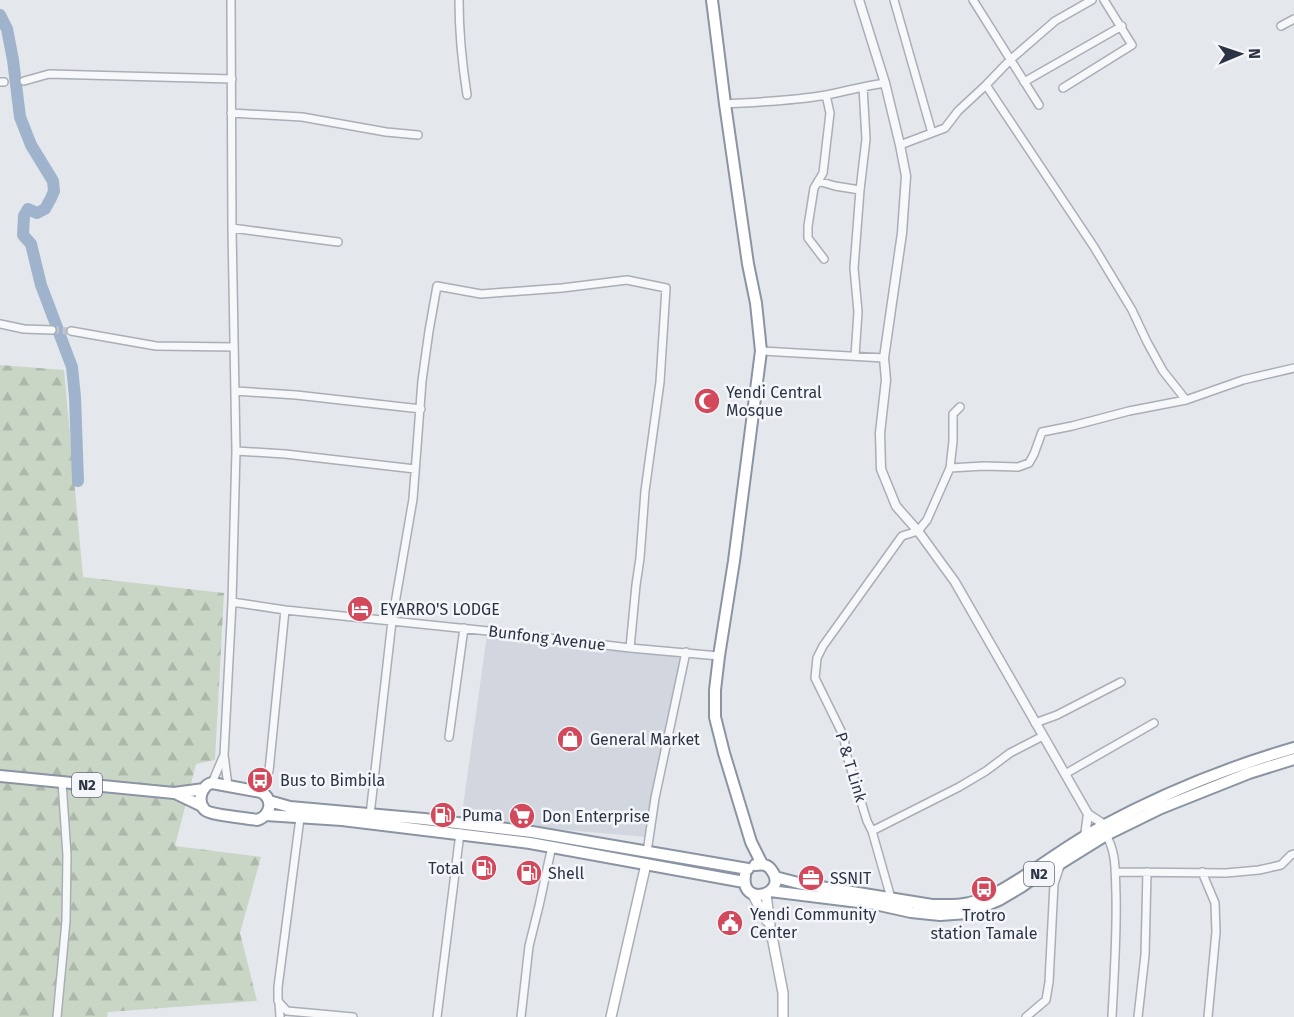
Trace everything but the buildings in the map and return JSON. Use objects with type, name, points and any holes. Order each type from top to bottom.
[{"type":"highway","points":[[269,801],[290,807],[532,832],[647,852],[754,866],[771,868],[775,882],[768,892],[756,895],[748,890],[744,882],[744,877],[754,866],[751,842],[724,753],[716,717],[715,690],[719,656],[734,561],[761,351],[756,303],[724,104],[712,0]]},
{"type":"highway","name":"N2","points":[[768,892],[875,904],[940,915],[968,913],[999,900],[1021,887],[1042,872],[1061,863],[1104,829],[1157,800],[1248,762],[1294,748]]},
{"type":"highway","name":"N2","points":[[775,877],[802,884],[933,905],[971,903],[1004,890],[1085,836],[1249,773],[1294,759]]},
{"type":"highway","name":"N2","points":[[0,776],[174,793],[208,786]]},
{"type":"highway","points":[[208,786],[228,786],[261,792],[267,796],[269,810],[266,815],[257,820],[208,812],[203,809],[201,799],[208,786]]},
{"type":"highway","name":"N2","points":[[174,793],[202,806]]},
{"type":"highway","points":[[266,815],[342,819],[460,833],[552,846],[744,882]]},
{"type":"main road","points":[[611,1017],[646,864]]},
{"type":"main road","points":[[768,892],[770,926],[783,993],[783,1017]]},
{"type":"main road","points":[[752,893],[770,926]]},
{"type":"street","points":[[228,786],[224,755],[232,602],[236,451],[231,0]]},
{"type":"street","points":[[459,0],[462,59],[467,95]]},
{"type":"street","points":[[859,0],[885,84],[906,176],[902,232],[884,358],[886,380],[880,433],[880,470],[896,506],[918,531],[955,582],[1088,814],[1104,829],[1112,845],[1117,933],[1112,1017]]},
{"type":"street","points":[[894,0],[932,133]]},
{"type":"street","points":[[973,0],[1039,105]]},
{"type":"street","points":[[900,145],[945,128],[958,111],[1010,60],[1055,21],[1092,0]]},
{"type":"street","points":[[1063,88],[1132,45],[1104,0]]},
{"type":"street","points":[[1281,26],[1294,19]]},
{"type":"street","points":[[1024,82],[1122,26]]},
{"type":"street","points":[[24,81],[49,74],[232,79]]},
{"type":"street","points":[[724,104],[795,99],[885,84]]},
{"type":"street","points":[[986,85],[1094,247],[1132,310],[1163,371],[1186,400]]},
{"type":"street","points":[[855,356],[858,312],[854,268],[866,139],[863,87]]},
{"type":"street","points":[[824,259],[808,238],[814,188],[823,173],[830,114],[826,95]]},
{"type":"street","points":[[231,113],[302,117],[386,132],[418,135]]},
{"type":"street","points":[[818,181],[860,190]]},
{"type":"street","points":[[232,228],[338,242]]},
{"type":"street","points":[[370,815],[392,621],[409,525],[427,342],[437,286],[481,294],[627,280],[666,288],[660,382],[645,491],[630,648]]},
{"type":"street","points":[[0,324],[24,329],[52,330]]},
{"type":"street","points":[[71,331],[156,346],[234,347]]},
{"type":"street","points":[[761,351],[884,358]]},
{"type":"street","points":[[950,468],[1018,467],[1029,463],[1035,454],[1042,432],[1186,400],[1243,380],[1294,368]]},
{"type":"street","points":[[235,392],[296,395],[421,409]]},
{"type":"street","points":[[918,531],[927,520],[950,468],[953,414],[960,407]]},
{"type":"street","points":[[236,451],[285,454],[415,470]]},
{"type":"street","name":"P & T Link","points":[[891,898],[846,753],[844,737],[815,678],[817,658],[823,646],[902,536],[918,531]]},
{"type":"street","name":"Bunfong Avenue","points":[[232,602],[285,610],[719,656]]},
{"type":"street","points":[[269,771],[285,610]]},
{"type":"street","points":[[449,737],[464,628]]},
{"type":"street","points":[[647,852],[655,798],[686,652]]},
{"type":"street","points":[[1035,723],[1057,716],[1121,682]]},
{"type":"street","points":[[1065,774],[1154,723]]},
{"type":"street","points":[[872,831],[968,782],[1010,753],[1043,735]]},
{"type":"street","points":[[208,786],[224,755]]},
{"type":"street","points":[[57,1017],[66,921],[67,866],[62,782]]},
{"type":"street","points":[[1085,836],[1088,814]]},
{"type":"street","points":[[280,1017],[278,987],[300,818]]},
{"type":"street","points":[[437,1017],[460,833]]},
{"type":"street","points":[[521,1017],[529,946],[552,846]]},
{"type":"street","points":[[1115,872],[1226,873],[1281,865],[1294,854]]},
{"type":"street","points":[[1026,1017],[1046,1000],[1054,884],[1061,863]]},
{"type":"street","points":[[1138,1017],[1145,955],[1147,872]]},
{"type":"street","points":[[1202,873],[1215,903],[1216,932],[1208,1017]]},
{"type":"street","points":[[279,1000],[286,1011],[353,1017]]},
{"type":"shaded area","name":"General Market","points":[[487,635],[685,658],[647,837],[461,821]]},
{"type":"green space","points":[[0,365],[64,370],[83,577],[224,593],[215,760],[196,764],[175,846],[261,857],[240,933],[257,1001],[108,1012],[107,1017],[0,1017]]},
{"type":"waterway","points":[[0,15],[7,29],[20,117],[31,145],[53,181],[54,191],[45,209],[37,213],[28,209],[24,216],[23,235],[31,244],[41,285],[72,367],[78,481]]},
{"type":"tunnel","points":[[52,330],[71,331]]},
{"type":"place","name":"Yendi Central Mosque","points":[[707,401]]},
{"type":"place","name":"EYARRO'S LODGE","points":[[360,609]]},
{"type":"place","name":"General Market","points":[[570,739]]},
{"type":"place","name":"Bus to Bimbila","points":[[260,780]]},
{"type":"place","name":"Puma","points":[[443,815]]},
{"type":"place","name":"Don Enterprise","points":[[522,816]]},
{"type":"place","name":"Total","points":[[484,868]]},
{"type":"place","name":"Shell","points":[[529,873]]},
{"type":"place","name":"SSNIT","points":[[811,878]]},
{"type":"place","name":"Trotro station Tamale","points":[[984,889]]},
{"type":"place","name":"Yendi Community Center","points":[[730,923]]}]
